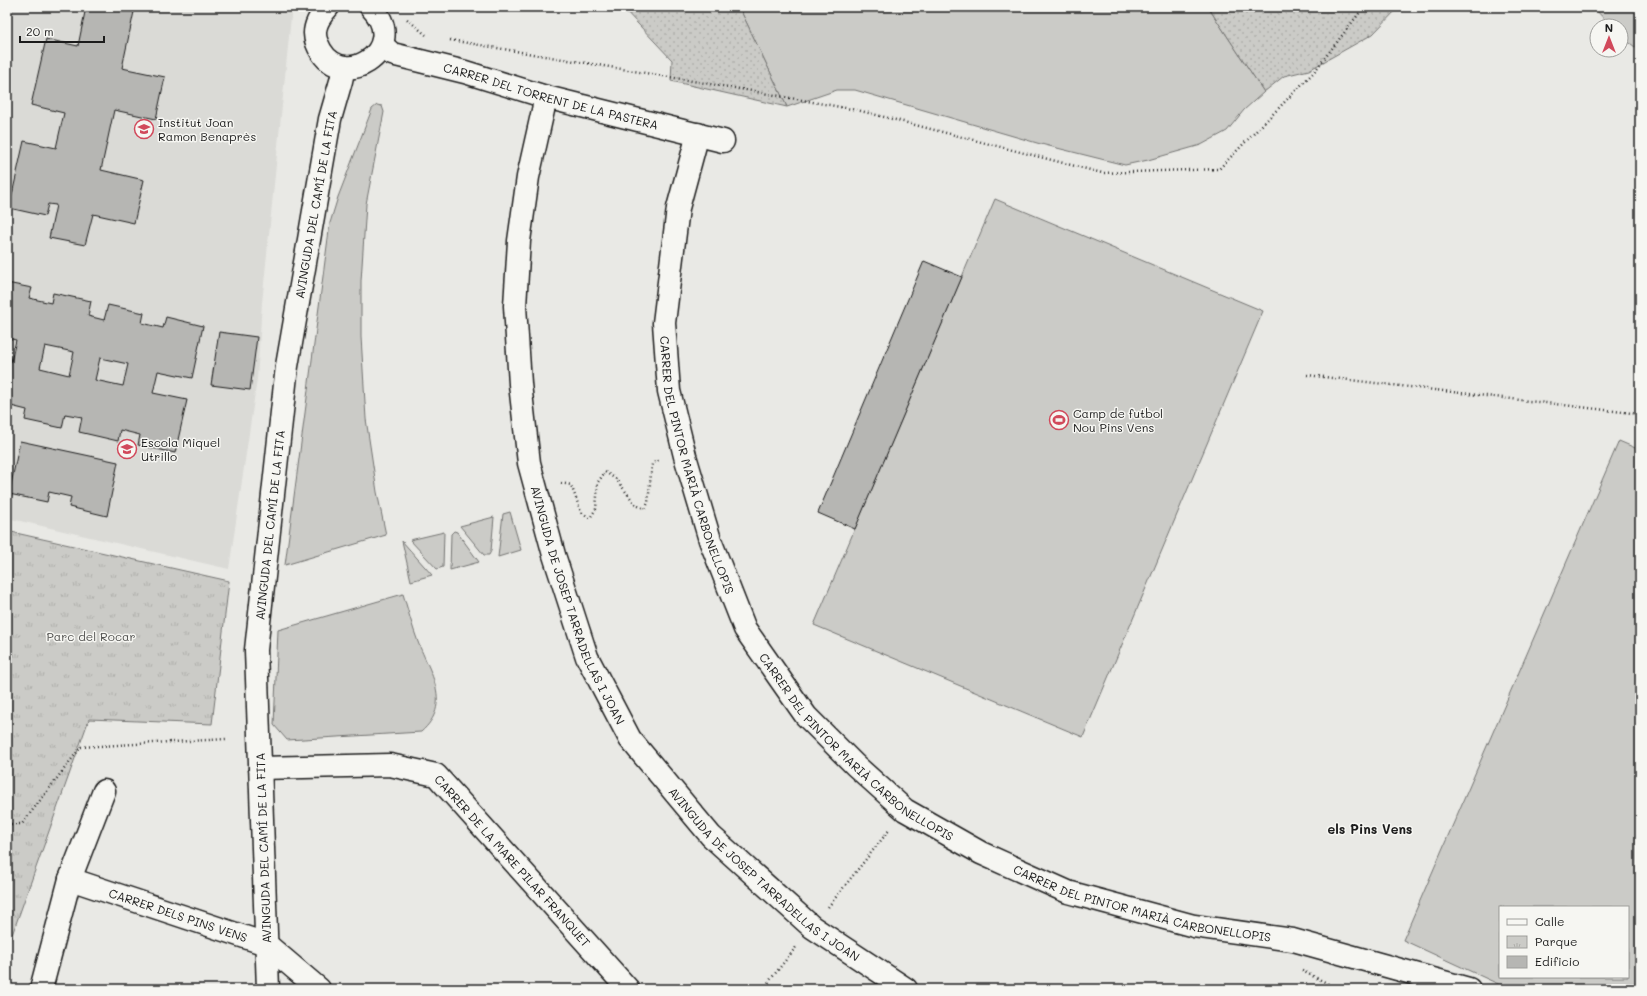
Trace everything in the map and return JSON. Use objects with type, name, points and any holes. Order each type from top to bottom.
[{"type":"street","points":[[328,7],[320,15],[315,28],[315,39],[320,51],[326,59],[344,67],[364,64],[375,56],[382,45],[384,34],[382,24],[372,7]]},
{"type":"street","name":"CARRER DEL TORRENT DE LA PASTERA","points":[[382,45],[392,54],[465,72],[546,97],[723,141]]},
{"type":"street","name":"AVINGUDA DEL CAMÍ DE LA FITA","points":[[268,989],[256,650],[287,366],[330,118],[344,67]]},
{"type":"street","name":"AVINGUDA DE JOSEP TARRADELLAS I JOAN","points":[[546,97],[528,177],[519,241],[515,306],[521,392],[529,463],[554,554],[587,657],[630,739],[711,836],[812,928],[906,989]]},
{"type":"street","name":"CARRER DEL PINTOR MARIÀ CARBONELLOPIS","points":[[698,134],[678,208],[664,322],[669,391],[684,453],[710,540],[745,629],[806,716],[855,766],[905,810],[981,853],[1068,892],[1194,926],[1292,940],[1469,989]]},
{"type":"street","name":"CARRER DE LA MARE PILAR FRANQUET","points":[[260,768],[390,766],[436,775],[628,989]]},
{"type":"street","points":[[41,989],[70,879],[104,791]]},
{"type":"street","name":"CARRER DELS PINS VENS","points":[[70,879],[266,944],[319,989]]},
{"type":"path","points":[[442,38],[752,90],[857,110],[1102,173],[1110,173],[1219,169],[1314,72],[1364,7]]},
{"type":"path","points":[[404,17],[427,36]]},
{"type":"path","points":[[1307,375],[1640,414]]},
{"type":"path","points":[[537,491],[561,483],[571,485],[581,512],[590,518],[596,509],[598,482],[605,472],[616,479],[636,506],[645,509],[648,503],[652,464],[659,459],[684,453]]},
{"type":"path","points":[[763,989],[905,810]]},
{"type":"shaded area","points":[[7,7],[292,7],[262,303],[257,379],[229,569],[7,518]]},
{"type":"green space","points":[[622,7],[739,7],[787,107],[671,81],[672,60]]},
{"type":"green space","points":[[739,7],[1208,7],[1264,92],[1244,110],[1227,131],[1201,145],[1125,165],[1037,143],[855,90],[837,90],[787,107]]},
{"type":"green space","points":[[1208,7],[1399,7],[1373,34],[1309,70],[1284,76],[1264,92]]},
{"type":"green space","points":[[1593,7],[1640,7],[1640,51],[1629,42],[1629,18],[1603,18]]},
{"type":"green space","points":[[377,105],[382,106],[384,112],[366,204],[361,281],[361,337],[366,419],[377,492],[386,535],[285,565],[330,223],[338,197],[372,109]]},
{"type":"green space","name":"Camp de futbol Nou Pins Vens","points":[[995,199],[1263,311],[1083,737],[814,625]]},
{"type":"green space","points":[[1619,441],[1640,450],[1640,989],[1509,989],[1403,940]]},
{"type":"green space","points":[[510,512],[521,550],[498,557],[503,514]]},
{"type":"green space","points":[[494,517],[491,551],[489,555],[484,555],[460,526]]},
{"type":"green space","name":"Parc del Rocar","points":[[7,531],[229,581],[212,724],[89,719],[7,949]]},
{"type":"green space","points":[[454,531],[457,532],[479,562],[450,570],[451,534]]},
{"type":"green space","points":[[444,532],[443,567],[437,569],[410,540]]},
{"type":"green space","points":[[402,541],[432,575],[411,581]]},
{"type":"green space","points":[[403,594],[416,636],[436,688],[436,710],[431,721],[421,732],[287,740],[274,725],[278,630]]},
{"type":"building","points":[[86,7],[135,7],[122,68],[165,77],[156,119],[114,110],[101,170],[144,180],[134,223],[93,214],[85,245],[49,238],[56,205],[48,204],[45,216],[9,208],[24,141],[56,148],[64,113],[31,105],[46,39],[78,46]]},
{"type":"building","points":[[924,261],[962,277],[855,529],[818,513]]},
{"type":"building","points":[[7,283],[32,288],[29,298],[51,303],[53,293],[91,301],[88,316],[104,320],[108,305],[144,313],[142,323],[163,328],[166,317],[203,326],[192,378],[158,371],[153,393],[187,400],[175,453],[138,445],[140,435],[120,430],[118,441],[79,432],[82,417],[65,414],[62,428],[25,420],[27,410],[7,405],[7,361],[11,362],[16,340],[7,338]],"holes":[[[45,346],[74,352],[69,375],[40,368]],[[100,358],[128,364],[123,386],[95,380]]]},
{"type":"building","points":[[219,332],[257,337],[250,390],[211,385]]},
{"type":"building","points":[[20,441],[118,462],[107,516],[69,507],[71,497],[49,492],[47,502],[9,494]]},
{"type":"place","name":"Institut Joan Ramon Benaprès","points":[[144,129]]},
{"type":"place","name":"Camp de futbol Nou Pins Vens","points":[[1059,420]]},
{"type":"place","name":"Escola Miquel Utrillo","points":[[127,449]]},
{"type":"district","name":"els Pins Vens","points":[[1370,828]]}]
